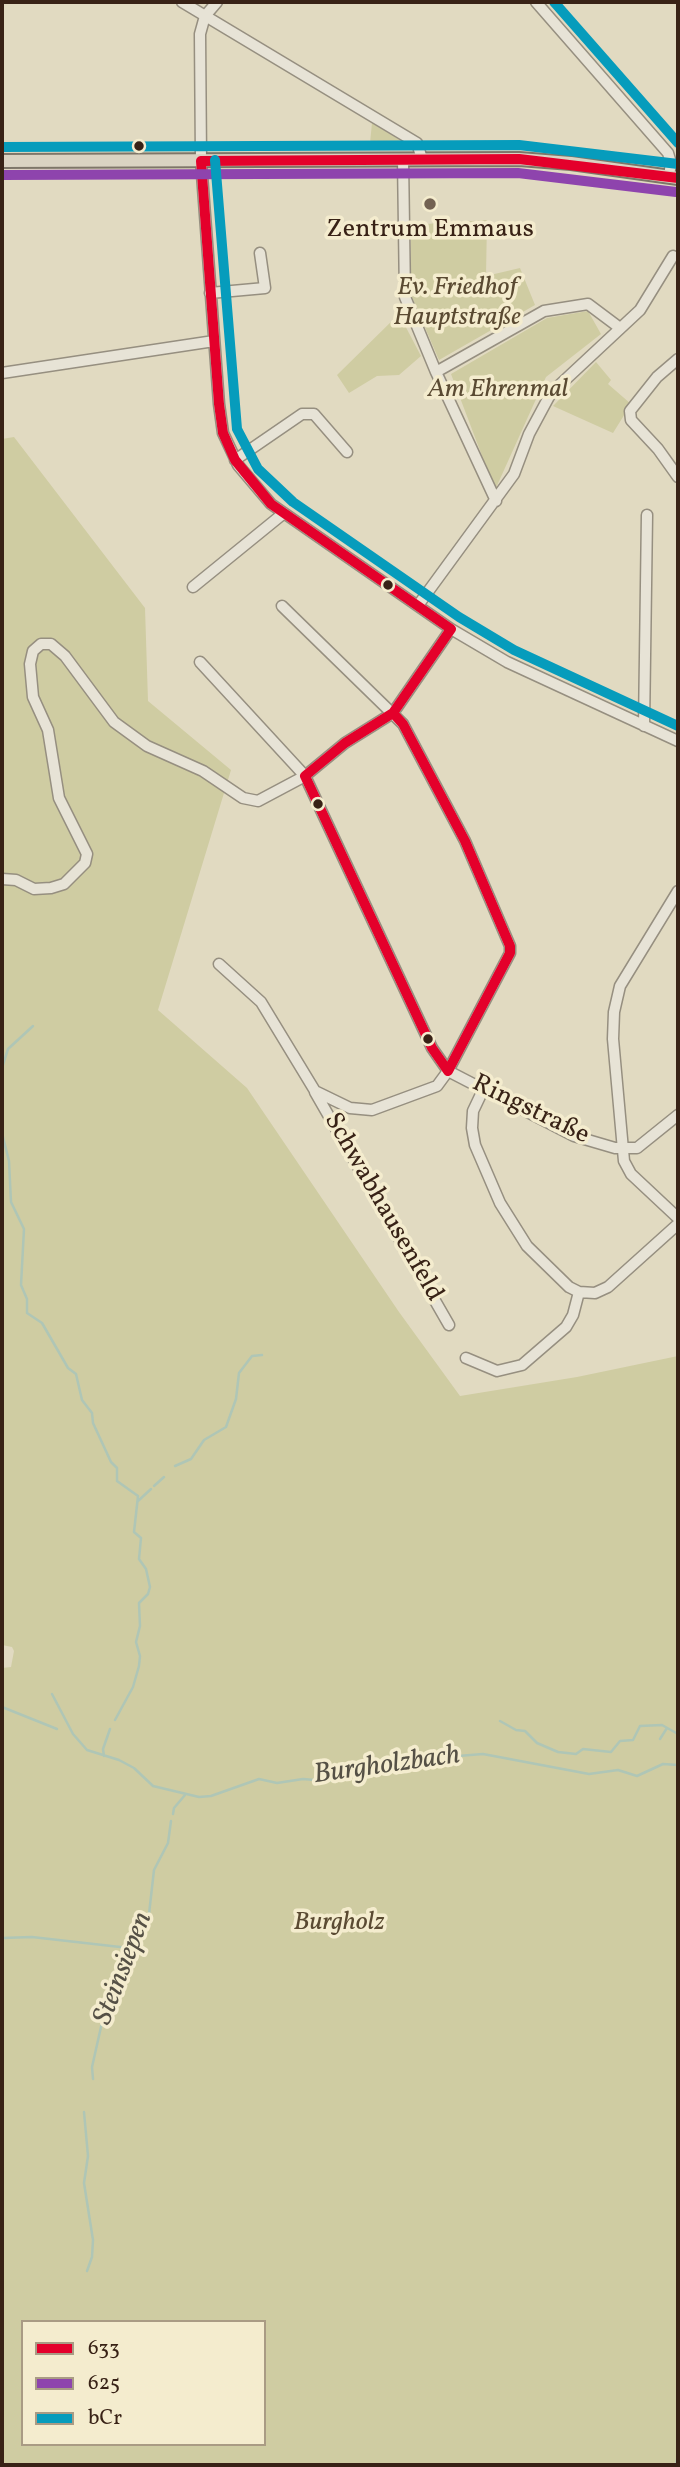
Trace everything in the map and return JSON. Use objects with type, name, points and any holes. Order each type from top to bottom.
[{"type":"main road","points":[[2,161],[550,161],[673,177]]},
{"type":"street","points":[[182,2],[417,143],[422,159]]},
{"type":"street","points":[[217,2],[205,16],[200,34],[201,161],[223,433],[235,460],[257,491],[284,513],[419,604],[451,629],[507,663],[678,741]]},
{"type":"street","points":[[536,2],[668,153],[673,177]]},
{"type":"street","points":[[403,159],[405,297],[436,372],[496,501]]},
{"type":"street","points":[[210,293],[265,288],[260,253]]},
{"type":"street","points":[[419,604],[514,474],[529,434],[551,393],[640,310],[673,256]]},
{"type":"street","points":[[436,372],[544,311],[588,304],[620,328]]},
{"type":"street","points":[[2,373],[214,341]]},
{"type":"street","points":[[678,359],[657,377],[630,411],[631,420],[678,477]]},
{"type":"street","points":[[235,460],[285,423],[302,414],[314,414],[347,452]]},
{"type":"street","points":[[193,587],[284,513]]},
{"type":"street","points":[[645,726],[647,515]]},
{"type":"street","points":[[282,606],[402,724],[465,841],[510,946],[510,953],[448,1071]]},
{"type":"street","points":[[2,879],[16,880],[34,889],[51,888],[64,884],[85,863],[88,855],[59,797],[48,730],[33,697],[30,664],[33,651],[41,644],[51,643],[65,656],[114,722],[147,747],[204,771],[243,797],[264,800],[304,776],[345,743],[393,713],[451,629]]},
{"type":"street","name":"Ringstraße","points":[[200,662],[304,776],[432,1048],[448,1071],[574,1136],[623,1149],[637,1148],[678,1115]]},
{"type":"street","points":[[678,891],[620,986],[614,1012],[624,1161],[631,1174],[678,1218]]},
{"type":"street","name":"Schwabhausenfeld","points":[[219,964],[261,1002],[449,1325]]},
{"type":"street","name":"Schwabhausenfeld","points":[[315,1091],[350,1108],[372,1110],[437,1086],[448,1071]]},
{"type":"street","points":[[483,1090],[473,1111],[472,1128],[475,1145],[500,1203],[514,1228],[544,1265],[579,1292],[595,1293],[608,1287],[678,1224]]},
{"type":"street","points":[[466,1358],[497,1371],[522,1365],[566,1327],[573,1315],[579,1292]]},
{"type":"green space","points":[[372,123],[404,145],[378,147],[370,143]]},
{"type":"green space","name":"Ev. Friedhof Hauptstraße","points":[[487,220],[486,276],[520,268],[535,305],[439,360],[411,295],[411,225]]},
{"type":"green space","name":"Am Ehrenmal","points":[[588,311],[601,334],[546,377],[495,490],[451,374],[547,318]]},
{"type":"green space","points":[[399,314],[421,356],[399,375],[377,376],[349,393],[337,375]]},
{"type":"green space","points":[[596,362],[611,380],[608,384],[631,404],[613,433],[553,406]]},
{"type":"green space","name":"Burgholz","points":[[14,437],[145,608],[148,701],[231,770],[158,1010],[247,1088],[399,1312],[460,1396],[577,1377],[678,1356],[678,2465],[2,2465],[2,1668],[11,1667],[14,1651],[12,1647],[2,1645],[2,439]]},
{"type":"waterway","points":[[2,1068],[8,1049],[33,1026]]},
{"type":"waterway","points":[[2,1100],[2,1117]]},
{"type":"waterway","points":[[2,1133],[9,1161],[11,1202],[24,1229],[21,1285],[27,1299],[27,1313],[42,1323],[68,1368],[76,1374],[82,1400],[92,1413],[93,1423],[111,1462],[117,1468],[117,1481],[138,1496],[134,1532],[141,1538],[139,1559],[146,1569],[150,1587],[148,1594],[139,1603],[140,1626],[136,1642],[140,1656],[139,1666],[133,1687],[115,1720]]},
{"type":"waterway","points":[[175,1466],[191,1459],[204,1440],[226,1427],[236,1399],[239,1373],[252,1356],[262,1355]]},
{"type":"waterway","points":[[154,1486],[164,1477]]},
{"type":"waterway","points":[[138,1501],[151,1489]]},
{"type":"waterway","name":"Burgholzbach","points":[[52,1694],[73,1734],[87,1750],[119,1760],[134,1768],[153,1786],[199,1797],[211,1796],[259,1779],[277,1783],[303,1779],[327,1781],[382,1769],[408,1760],[483,1754],[589,1774],[618,1770],[637,1776],[663,1764],[678,1765]]},
{"type":"waterway","name":"Burgholzbach","points":[[2,1707],[57,1729]]},
{"type":"waterway","points":[[500,1721],[516,1730],[525,1731],[537,1743],[558,1752],[576,1754],[583,1749],[611,1752],[620,1741],[633,1740],[640,1726],[662,1725],[678,1734]]},
{"type":"waterway","points":[[660,1739],[667,1728]]},
{"type":"waterway","points":[[104,1756],[103,1749],[110,1729]]},
{"type":"waterway","name":"Steinsiepen","points":[[173,1814],[174,1808],[185,1795]]},
{"type":"waterway","name":"Steinsiepen","points":[[93,2079],[92,2067],[103,2018],[130,1945],[149,1914],[154,1870],[168,1843],[171,1821]]},
{"type":"waterway","points":[[2,1938],[32,1937],[129,1948]]},
{"type":"waterway","name":"Steinsiepen","points":[[84,2112],[88,2156],[84,2183],[93,2240],[92,2257],[87,2271]]},
{"type":"waterway","points":[[676,2465],[678,2454]]},
{"type":"transit line","name":"bCr","points":[[554,2],[678,143]]},
{"type":"transit line","name":"bCr","points":[[2,147],[519,145],[678,164]]},
{"type":"transit line","name":"633","points":[[201,161],[519,159],[678,178]]},
{"type":"transit line","name":"bCr","points":[[215,160],[237,429],[258,469],[293,502],[459,617],[514,650],[678,726]]},
{"type":"transit line","name":"633","points":[[201,161],[219,404],[223,433],[235,460],[271,504],[451,629]]},
{"type":"transit line","name":"625","points":[[2,175],[518,173],[676,192]]},
{"type":"transit line","name":"633","points":[[393,713],[451,629]]},
{"type":"transit line","name":"633","points":[[393,713],[403,724],[465,841],[510,946],[510,953],[448,1071],[432,1048],[305,776],[345,743],[393,713]]},
{"type":"place","name":"Zentrum Emmaus","points":[[430,204]]}]
